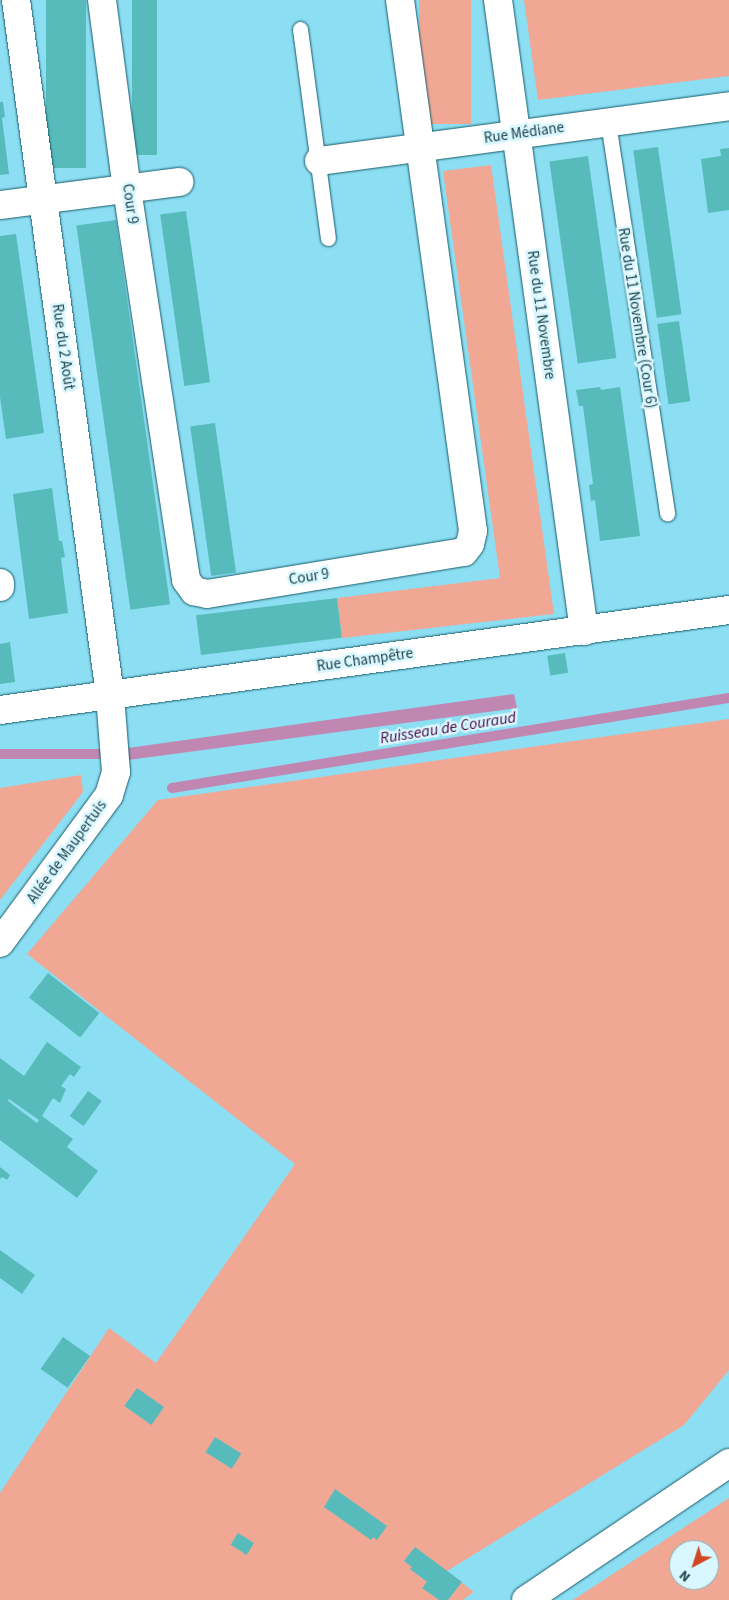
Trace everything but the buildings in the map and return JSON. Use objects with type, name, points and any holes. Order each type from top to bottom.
[{"type":"street","name":"Rue du 2 Août","points":[[16,0],[110,695]]},
{"type":"street","name":"Cour 9","points":[[102,0],[127,189],[186,580],[194,591],[208,594],[464,552],[470,544],[473,532],[400,0]]},
{"type":"street","name":"Rue du 11 Novembre","points":[[498,0],[584,631]]},
{"type":"street","name":"Rue Médiane","points":[[318,161],[729,106]]},
{"type":"street","points":[[0,205],[180,182]]},
{"type":"street","points":[[0,583],[0,588]]},
{"type":"street","name":"Rue Champêtre","points":[[0,710],[729,610]]},
{"type":"street","name":"Allée de Maupertuis","points":[[0,942],[109,795],[116,772],[110,695]]},
{"type":"street","points":[[526,1600],[729,1463]]},
{"type":"lane","points":[[300,29],[328,238]]},
{"type":"lane","name":"Rue du 11 Novembre (Cour 6)","points":[[608,122],[667,514]]},
{"type":"shaded area","points":[[419,0],[471,0],[471,124],[419,124]]},
{"type":"shaded area","points":[[524,0],[729,0],[729,76],[538,100]]},
{"type":"shaded area","points":[[491,165],[554,614],[342,638],[337,598],[500,578],[443,171]]},
{"type":"shaded area","points":[[514,694],[517,708],[128,760],[128,748]]},
{"type":"shaded area","points":[[729,719],[729,1370],[684,1425],[447,1571],[474,1592],[463,1600],[0,1600],[0,1493],[109,1328],[156,1363],[295,1164],[27,954],[158,800]]},
{"type":"shaded area","points":[[0,749],[107,749],[107,759],[0,759]]},
{"type":"shaded area","points":[[81,775],[83,792],[0,900],[0,788]]},
{"type":"shaded area","points":[[729,1498],[729,1600],[573,1600]]},
{"type":"waterway","name":"Ruisseau de Couraud","points":[[172,788],[729,698]]}]
